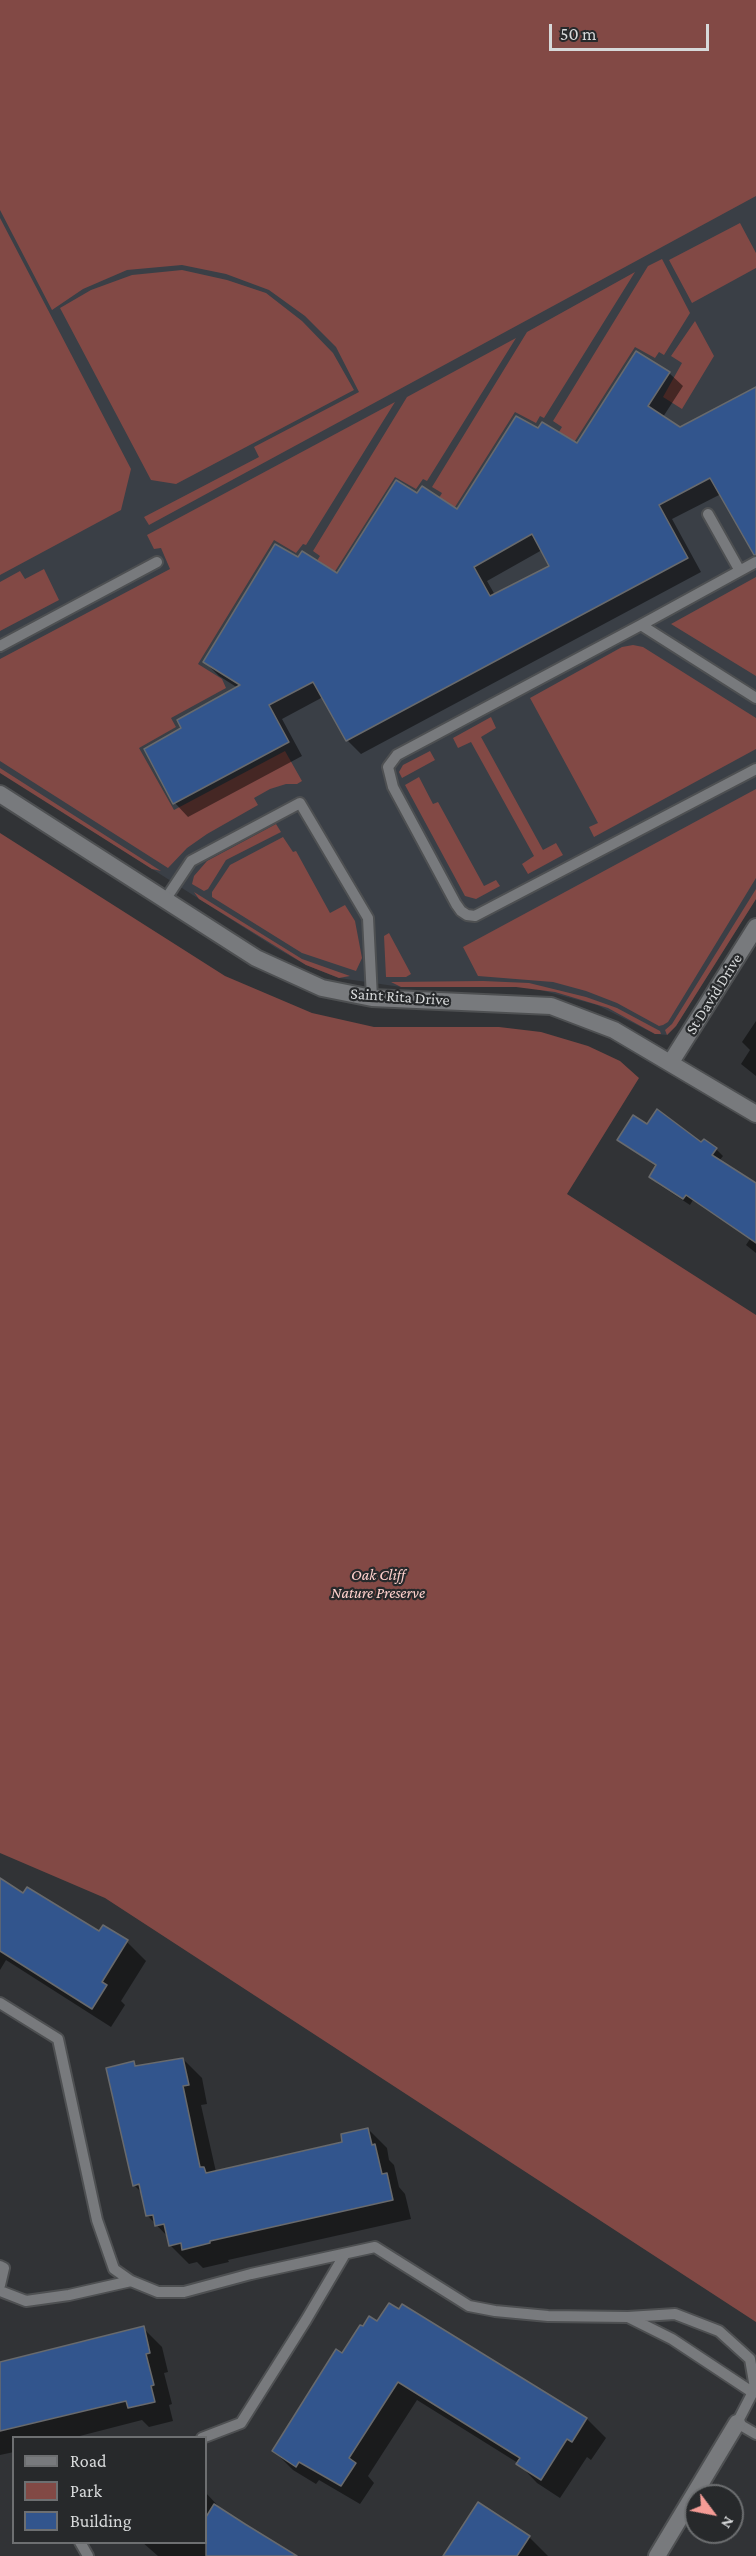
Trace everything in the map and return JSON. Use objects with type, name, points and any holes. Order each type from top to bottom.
[{"type":"street","name":"Saint Rita Drive","points":[[0,794],[256,958],[322,988],[372,998],[551,1006],[614,1030],[756,1114]]},
{"type":"street","name":"St David Drive","points":[[671,1062],[756,927]]},
{"type":"street","points":[[657,2556],[737,2424]]},
{"type":"lane","points":[[708,514],[740,571]]},
{"type":"lane","points":[[0,646],[157,562]]},
{"type":"lane","points":[[754,769],[482,914],[467,915],[460,911],[393,788],[388,767],[397,755],[756,562]]},
{"type":"lane","points":[[641,625],[756,698]]},
{"type":"lane","points":[[165,900],[191,861],[300,803],[368,918],[372,998]]},
{"type":"lane","points":[[0,2003],[58,2039],[96,2220],[114,2269],[131,2282],[158,2292],[184,2292],[251,2274],[375,2247],[469,2306],[477,2308],[548,2316],[628,2317],[675,2314],[719,2331],[750,2359],[754,2388],[737,2424],[756,2434]]},
{"type":"lane","points":[[207,2436],[241,2423],[345,2254]]},
{"type":"lane","points":[[0,2266],[4,2268],[0,2285]]},
{"type":"lane","points":[[0,2291],[26,2301],[43,2300],[131,2282]]},
{"type":"lane","points":[[628,2317],[672,2339],[752,2392]]},
{"type":"shaded area","points":[[756,0],[756,899],[676,1026],[667,1035],[655,1034],[597,1005],[529,987],[401,987],[339,978],[306,965],[276,948],[0,772],[0,131]]},
{"type":"green space","points":[[0,0],[756,0],[756,196],[149,525],[144,517],[259,457],[254,447],[359,392],[336,347],[305,316],[269,290],[226,274],[182,265],[127,270],[83,289],[52,310],[0,210]]},
{"type":"green space","points":[[0,218],[131,469],[121,510],[0,575]]},
{"type":"green space","points":[[740,223],[756,253],[756,268],[692,303],[669,260]]},
{"type":"green space","points":[[662,259],[690,313],[664,355],[659,352],[655,358],[635,347],[550,480],[535,471],[562,427],[553,421],[648,266]]},
{"type":"green space","points":[[182,270],[227,280],[266,293],[302,321],[333,353],[354,390],[176,484],[151,480],[60,308],[91,290],[132,275]]},
{"type":"green space","points":[[635,272],[544,418],[540,416],[536,423],[515,412],[431,545],[416,536],[442,493],[432,487],[527,332]]},
{"type":"green space","points":[[695,321],[714,356],[682,409],[663,397],[682,363],[671,356]]},
{"type":"green space","points":[[516,338],[427,481],[423,479],[416,489],[395,477],[311,609],[293,599],[320,556],[313,551],[407,397]]},
{"type":"green space","points":[[395,402],[306,545],[303,544],[296,553],[274,540],[198,664],[222,679],[226,688],[171,718],[176,727],[139,748],[174,810],[285,751],[302,781],[270,789],[254,798],[258,805],[187,848],[168,868],[0,761],[0,659],[170,569],[161,548],[154,549],[147,535]]},
{"type":"green space","points":[[44,569],[59,600],[0,631],[0,582],[20,571],[25,579]]},
{"type":"green space","points":[[756,577],[756,676],[671,624]]},
{"type":"green space","points":[[633,645],[643,647],[756,718],[756,749],[594,837],[589,827],[598,823],[530,698],[622,647]]},
{"type":"green space","points":[[491,717],[496,728],[481,737],[543,850],[556,843],[563,855],[528,874],[522,864],[534,856],[471,742],[458,748],[453,738]]},
{"type":"green space","points":[[430,751],[435,760],[402,778],[399,772],[403,765]]},
{"type":"green space","points":[[0,768],[161,871],[152,869],[0,773]]},
{"type":"green space","points":[[419,777],[433,804],[438,802],[484,886],[496,880],[500,886],[476,899],[465,896],[405,785]]},
{"type":"green space","points":[[756,789],[756,878],[668,1022],[659,1026],[617,1003],[553,982],[478,976],[463,947]]},
{"type":"green space","points":[[276,824],[281,832],[226,860],[208,889],[204,891],[192,884],[194,876],[207,861]]},
{"type":"green space","name":"Oak Cliff Nature Preserve","points":[[0,833],[225,976],[312,1013],[374,1027],[499,1027],[541,1032],[588,1046],[620,1061],[639,1078],[567,1194],[756,1315],[756,2322],[105,1898],[0,1853]]},
{"type":"green space","points":[[283,837],[293,852],[296,851],[330,913],[345,905],[355,921],[362,958],[356,971],[302,953],[212,897],[212,892],[230,865]]},
{"type":"green space","points":[[756,889],[756,899],[676,1026],[667,1035],[665,1030],[672,1024]]},
{"type":"green space","points":[[194,892],[302,959],[350,976],[339,978],[306,965],[199,899]]},
{"type":"green space","points":[[389,933],[411,974],[406,977],[386,977],[384,936]]},
{"type":"green space","points":[[391,982],[529,983],[586,997],[617,1008],[660,1031],[661,1034],[655,1034],[608,1008],[555,992],[516,987],[401,987]]},
{"type":"building","points":[[636,351],[670,372],[648,406],[680,427],[756,387],[756,555],[710,478],[659,505],[688,558],[346,741],[313,682],[269,705],[289,742],[173,804],[144,749],[181,728],[177,720],[240,685],[203,662],[275,544],[298,557],[302,551],[337,573],[396,480],[417,493],[422,486],[457,509],[516,416],[538,428],[542,422],[577,443]],"holes":[[[532,534],[549,566],[490,596],[474,567]]]},
{"type":"building","points":[[657,1109],[701,1142],[704,1139],[717,1148],[712,1155],[756,1183],[756,1243],[686,1195],[683,1199],[649,1177],[656,1165],[617,1140],[633,1115],[647,1124]]},
{"type":"building","points":[[0,1878],[23,1893],[27,1887],[99,1931],[103,1925],[128,1940],[102,1982],[107,1985],[92,2009],[0,1951]]},
{"type":"building","points":[[183,2058],[189,2085],[183,2086],[200,2167],[204,2167],[206,2173],[342,2142],[341,2134],[368,2128],[372,2145],[375,2144],[382,2174],[387,2173],[393,2200],[210,2241],[210,2243],[182,2250],[181,2243],[169,2246],[164,2224],[155,2226],[153,2215],[146,2216],[139,2184],[133,2186],[106,2068],[134,2061],[135,2066]]},
{"type":"building","points":[[389,2303],[399,2309],[402,2304],[587,2418],[572,2442],[567,2439],[541,2480],[516,2464],[520,2458],[398,2382],[349,2458],[356,2463],[341,2486],[299,2462],[296,2467],[272,2451],[336,2349],[342,2353],[360,2325],[363,2326],[369,2316],[377,2321]]},
{"type":"building","points":[[144,2326],[150,2353],[146,2354],[154,2385],[151,2386],[155,2402],[128,2408],[126,2401],[0,2431],[0,2362]]},
{"type":"building","points":[[478,2502],[530,2536],[517,2556],[443,2556]]},
{"type":"building","points":[[214,2504],[297,2556],[206,2556],[207,2515]]}]
